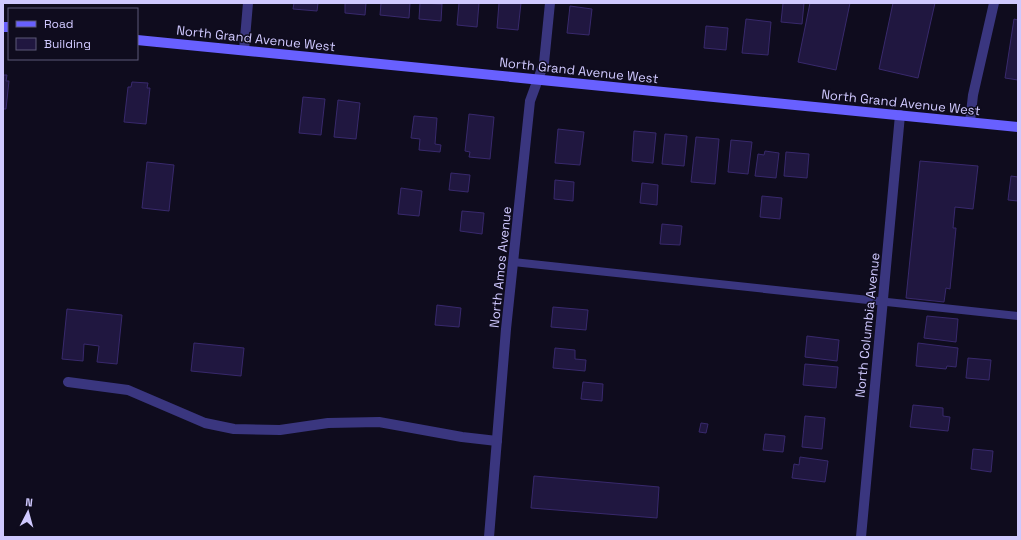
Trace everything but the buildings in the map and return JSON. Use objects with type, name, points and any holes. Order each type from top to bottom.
[{"type":"main road","name":"North Grand Avenue West","points":[[138,40],[1018,127]]},
{"type":"street","points":[[244,50],[248,3]]},
{"type":"street","name":"North Amos Avenue","points":[[489,537],[513,262],[530,101],[544,63],[550,3]]},
{"type":"street","points":[[970,122],[973,95],[994,3]]},
{"type":"street","name":"North Columbia Avenue","points":[[861,537],[900,115]]},
{"type":"street","points":[[68,382],[128,390],[204,423],[234,429],[280,430],[328,423],[379,422],[462,437],[497,440]]},
{"type":"lane","points":[[513,262],[1018,316]]}]
